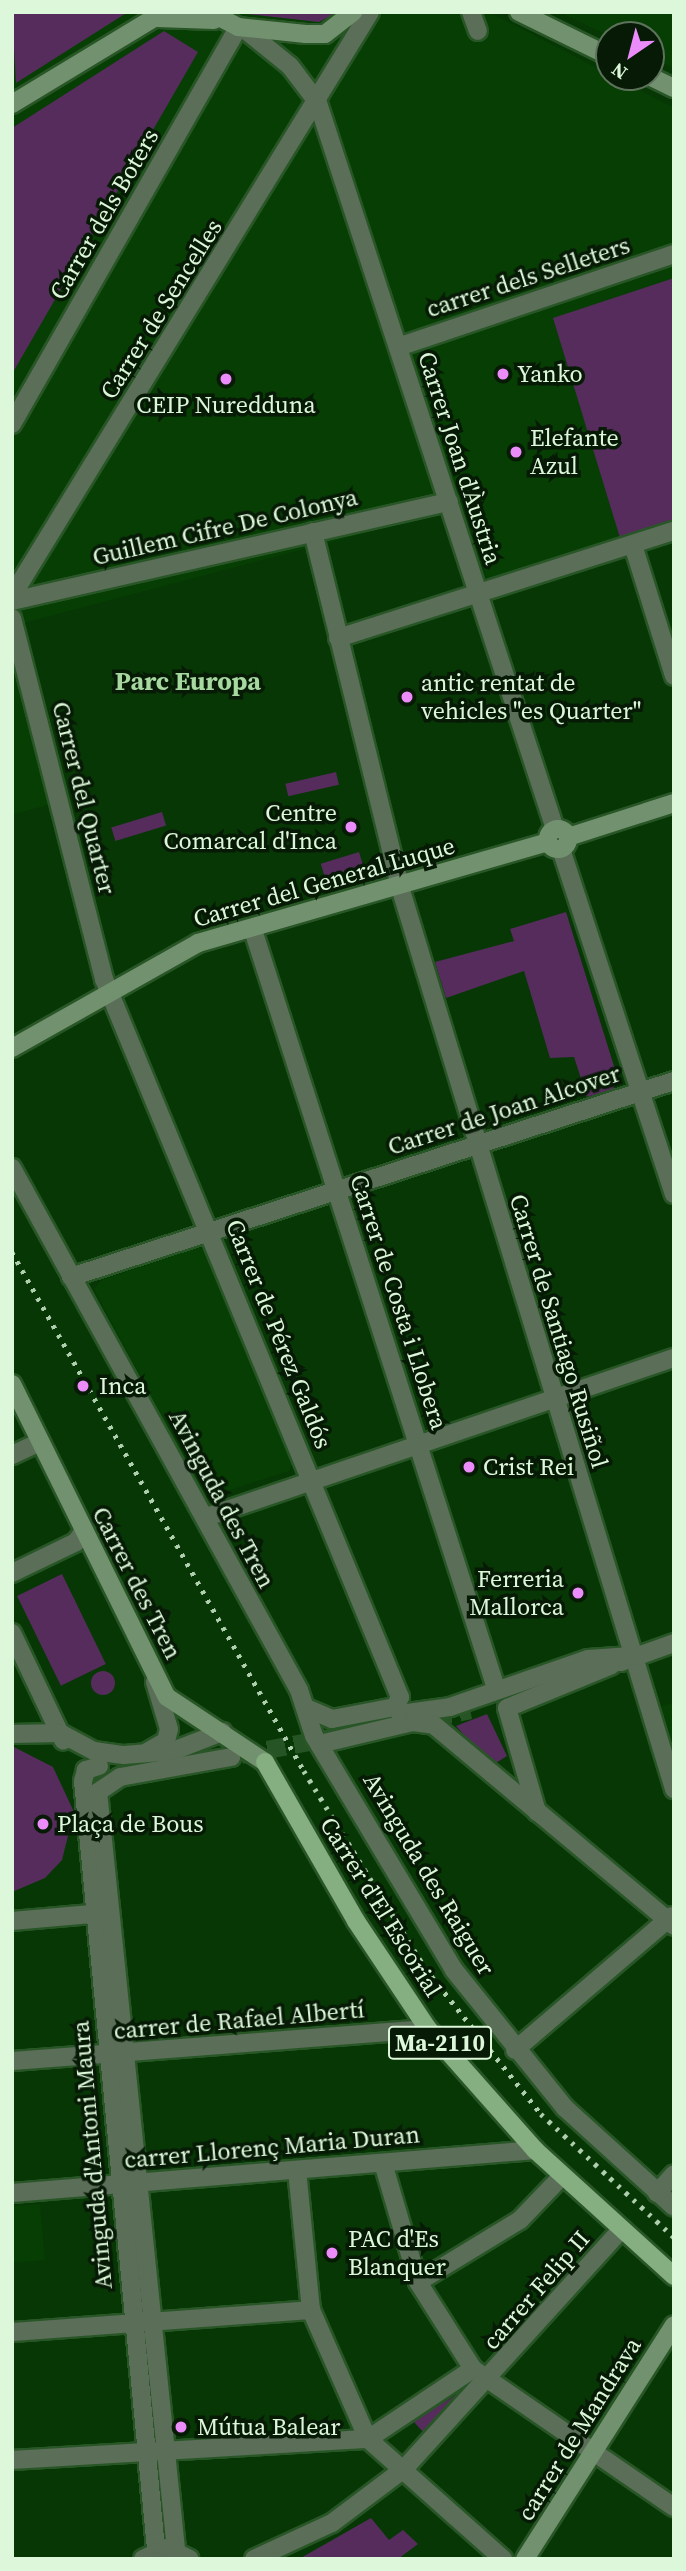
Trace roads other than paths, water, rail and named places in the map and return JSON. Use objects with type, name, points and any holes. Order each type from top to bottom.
[{"type":"main road","points":[[12,104],[161,15],[212,16],[241,28],[325,34],[354,12]]},
{"type":"main road","points":[[519,12],[595,49]]},
{"type":"main road","name":"Carrer del General Luque","points":[[12,1048],[198,943],[253,930],[400,887],[674,803]]},
{"type":"main road","name":"Carrer des Tren","points":[[12,1384],[153,1672],[175,1706],[222,1732],[265,1762]]},
{"type":"main road","name":"Carrer d'El Escorial","points":[[265,1762],[356,1921],[428,2029],[536,2150],[620,2231],[674,2276]]},
{"type":"main road","name":"carrer de Mandrava","points":[[525,2559],[674,2325]]},
{"type":"street","name":"Carrer de Sencelles","points":[[350,47],[354,12]]},
{"type":"street","name":"Carrer de Sencelles","points":[[12,598],[318,103],[370,12]]},
{"type":"street","points":[[471,12],[478,31]]},
{"type":"street","name":"Carrer Joan d'Àustria","points":[[241,28],[290,66],[318,103],[674,1194]]},
{"type":"street","name":"Carrer dels Boters","points":[[12,424],[241,28]]},
{"type":"street","name":"carrer dels Selleters","points":[[398,347],[674,254]]},
{"type":"street","name":"Guillem Cifre De Colonya","points":[[12,598],[449,502]]},
{"type":"street","points":[[338,638],[674,531]]},
{"type":"street","name":"Carrer de Santiago Rusiñol","points":[[313,532],[400,887],[476,1145],[556,1396],[631,1656],[674,1789]]},
{"type":"street","points":[[633,545],[674,676]]},
{"type":"street","name":"Carrer del Quarter","points":[[12,618],[111,990]]},
{"type":"street","name":"Carrer de Costa i Llobera","points":[[253,930],[496,1688]]},
{"type":"street","name":"Carrer de Pérez Galdós","points":[[111,990],[400,1697],[395,1707],[332,1720],[307,1709]]},
{"type":"street","name":"Carrer de Joan Alcover","points":[[71,1277],[674,1081]]},
{"type":"street","name":"Avinguda des Tren","points":[[12,1168],[206,1517],[307,1709],[314,1736],[327,1736]]},
{"type":"street","points":[[206,1517],[311,1477],[674,1358]]},
{"type":"street","points":[[12,1455],[40,1442]]},
{"type":"street","points":[[12,1573],[76,1542],[83,1532]]},
{"type":"street","points":[[12,1633],[51,1733],[72,1751],[99,1766]]},
{"type":"street","points":[[537,1812],[516,1752],[507,1713],[511,1703],[631,1656],[674,1643]]},
{"type":"street","points":[[327,1736],[450,1707],[496,1688],[588,1659],[631,1656]]},
{"type":"street","points":[[470,1710],[612,1665]]},
{"type":"street","points":[[142,1753],[160,1746],[169,1734],[153,1672]]},
{"type":"street","points":[[438,1728],[450,1707]]},
{"type":"street","points":[[327,1736],[414,1722],[438,1728],[671,1921],[515,2050]]},
{"type":"street","points":[[12,1734],[51,1733],[94,1751],[142,1753],[173,1751],[222,1732]]},
{"type":"street","name":"Avinguda des Raiguer","points":[[327,1736],[448,1961],[515,2050],[565,2108],[674,2207]]},
{"type":"street","points":[[492,1774],[516,1752]]},
{"type":"street","name":"Avinguda d'Antoni Maura","points":[[150,2554],[146,2448],[117,2185],[107,2055],[101,1913],[98,1792],[120,1777],[229,1754],[134,1768],[99,1766],[86,1770],[83,1782],[101,1913],[125,2054],[166,2446],[183,2554]]},
{"type":"street","points":[[12,1921],[101,1913]]},
{"type":"street","name":"carrer de Rafael Albertí","points":[[12,2061],[428,2029]]},
{"type":"street","name":"carrer Llorenç Maria Duran","points":[[12,2193],[536,2150]]},
{"type":"street","points":[[383,2163],[418,2282],[473,2369],[674,2507]]},
{"type":"street","points":[[297,2170],[311,2310],[369,2439],[503,2559]]},
{"type":"street","points":[[657,2193],[674,2174]]},
{"type":"street","points":[[418,2282],[520,2220],[562,2176]]},
{"type":"street","name":"carrer Felip II","points":[[254,2559],[332,2523],[404,2469],[489,2382],[620,2231]]},
{"type":"street","points":[[12,2332],[311,2310]]},
{"type":"street","points":[[12,2459],[166,2446],[369,2439],[473,2369]]},
{"type":"street","points":[[150,2554],[183,2554]]},
{"type":"tunnel","points":[[433,1718],[470,1710]]},
{"type":"tunnel","points":[[241,1755],[330,1738]]},
{"type":"railway","points":[[12,1252],[304,1771],[425,1968],[541,2114],[674,2237]]},
{"type":"place","name":"Yanko","points":[[503,374]]},
{"type":"place","name":"CEIP Nuredduna","points":[[226,379]]},
{"type":"place","name":"Elefante Azul","points":[[516,452]]},
{"type":"place","name":"antic rentat de vehicles \"es Quarter\"","points":[[407,697]]},
{"type":"place","name":"Centre Comarcal d'Inca","points":[[351,827]]},
{"type":"place","name":"Inca","points":[[83,1386]]},
{"type":"place","name":"Crist Rei","points":[[469,1467]]},
{"type":"place","name":"Ferreria Mallorca","points":[[578,1593]]},
{"type":"place","name":"Plaça de Bous","points":[[43,1824]]},
{"type":"place","name":"PAC d'Es Blanquer","points":[[332,2253]]},
{"type":"place","name":"Mútua Balear","points":[[181,2427]]},
{"type":"district","name":"Parc Europa","points":[[188,682]]}]
